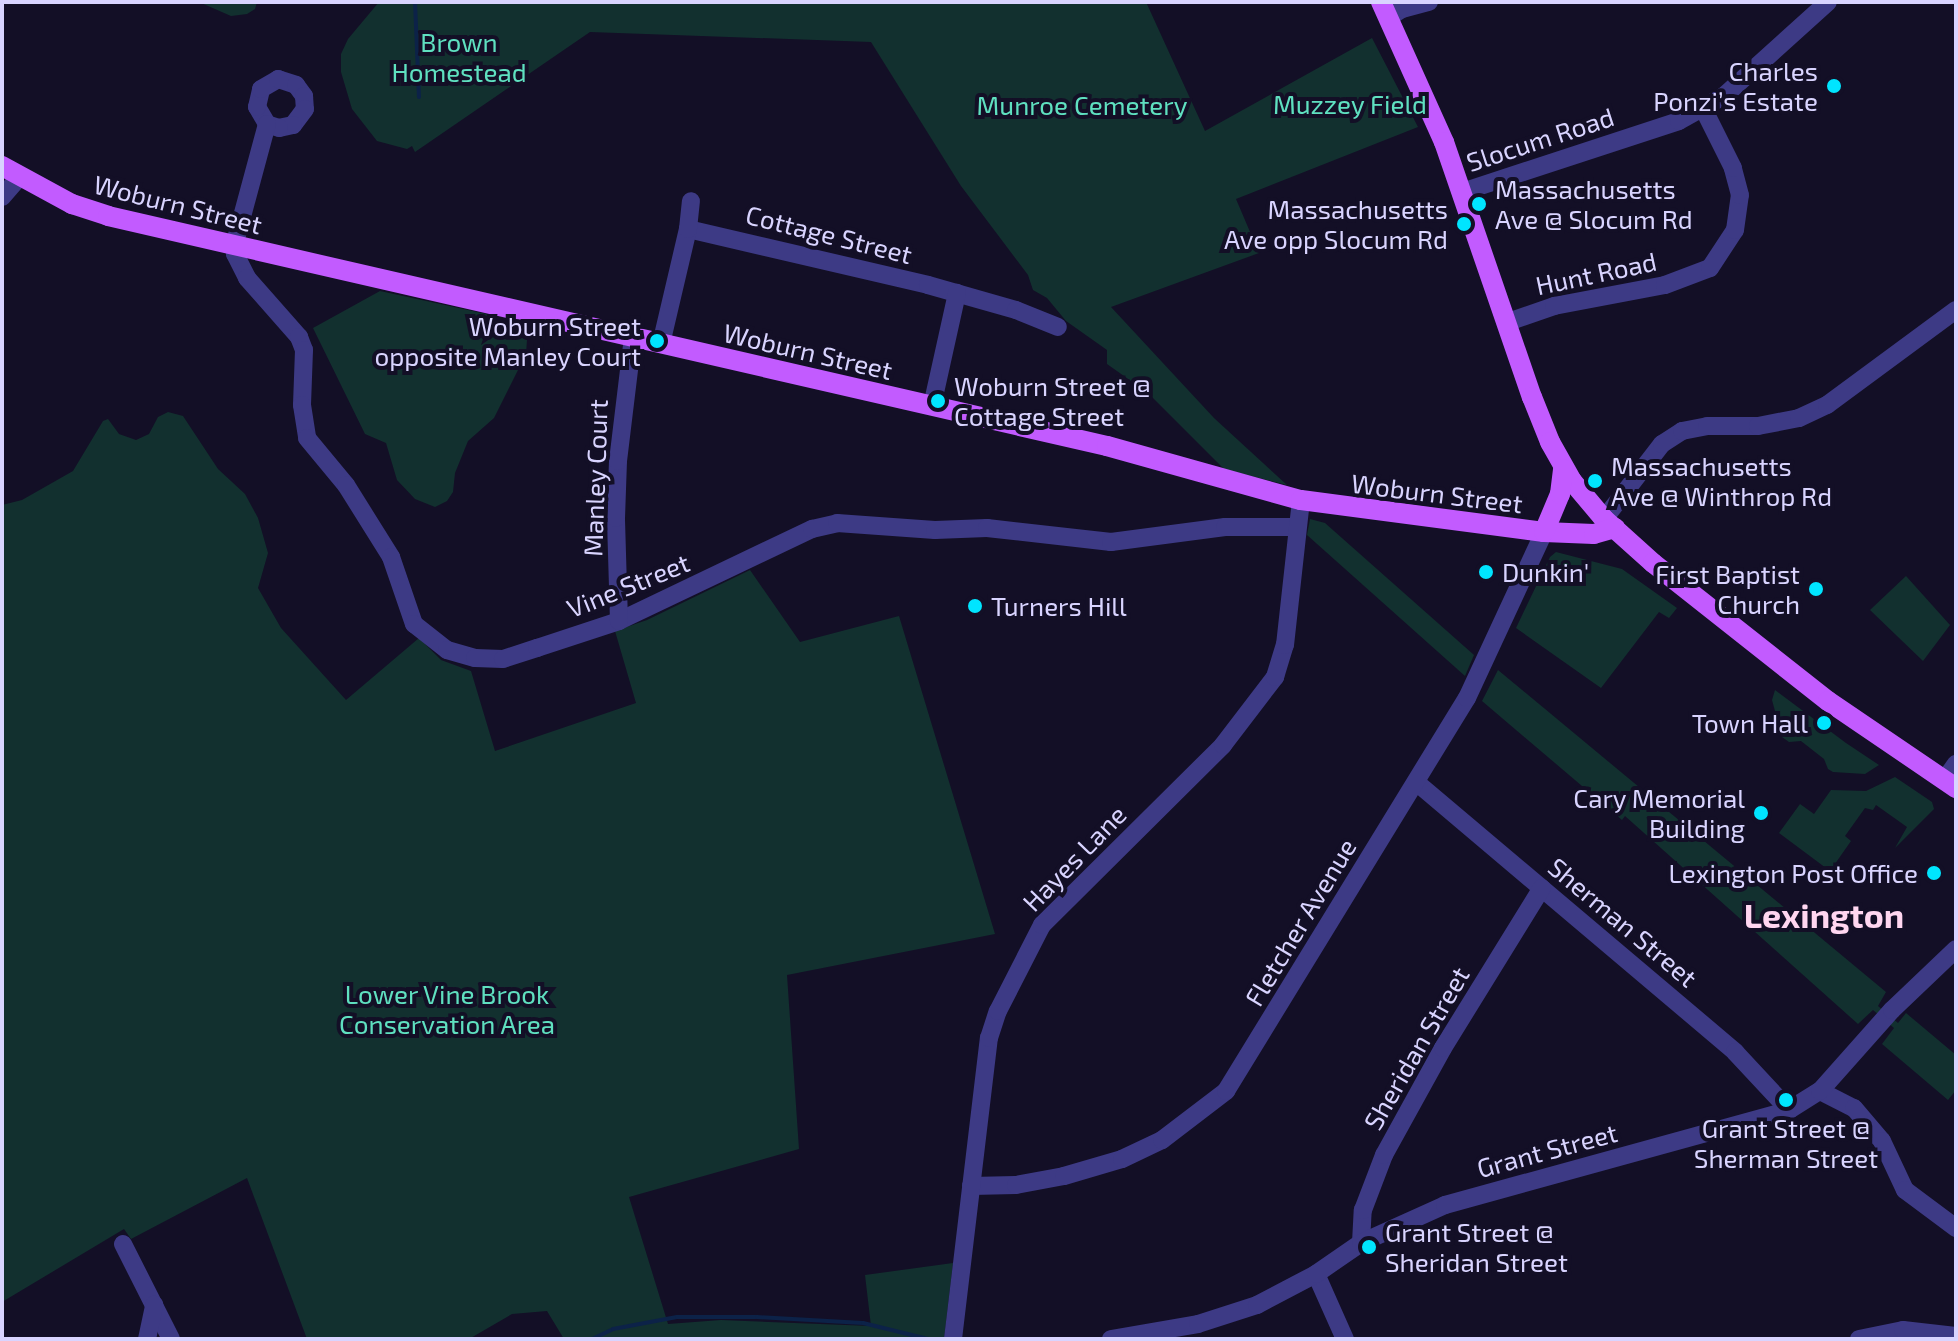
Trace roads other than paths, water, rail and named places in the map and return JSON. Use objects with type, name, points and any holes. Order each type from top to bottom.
[{"type":"main road","points":[[1384,10],[1462,192],[1532,397],[1563,469],[1610,524],[1653,563],[1828,701],[1952,777]]},
{"type":"main road","name":"Woburn Street","points":[[2,166],[72,204],[108,216],[1109,447],[1301,500],[1544,532],[1594,534],[1610,524]]},
{"type":"main road","points":[[1544,532],[1560,494],[1563,469]]},
{"type":"street","points":[[1384,10],[1429,2]]},
{"type":"street","name":"Slocum Road","points":[[1462,192],[1679,121],[1724,96],[1771,57],[1828,2]]},
{"type":"street","name":"Hunt Road","points":[[1508,322],[1554,306],[1665,285],[1710,268],[1735,230],[1740,195],[1733,168],[1703,108]]},
{"type":"street","points":[[234,246],[267,124]]},
{"type":"street","points":[[2,197],[20,176]]},
{"type":"street","points":[[661,344],[688,229],[691,201]]},
{"type":"street","name":"Cottage Street","points":[[688,229],[957,293],[1016,310],[1058,327]]},
{"type":"street","name":"Vine Street","points":[[234,246],[247,278],[299,337],[304,350],[302,405],[307,438],[346,485],[391,557],[414,624],[425,637],[447,650],[475,658],[503,659],[619,621],[812,529],[837,523],[935,530],[987,528],[1111,542],[1239,526],[1295,527]]},
{"type":"street","points":[[932,406],[957,293]]},
{"type":"street","points":[[1610,524],[1662,444],[1682,431],[1774,424],[1805,415],[1827,405],[1869,376],[1956,310]]},
{"type":"street","name":"Manley Court","points":[[619,621],[616,518],[618,448],[633,337]]},
{"type":"street","name":"Hayes Lane","points":[[953,1339],[989,1038],[1015,976],[1042,925],[1223,745],[1275,677],[1286,633],[1295,527],[1301,500]]},
{"type":"street","name":"Fletcher Avenue","points":[[971,1186],[1016,1185],[1064,1176],[1122,1159],[1162,1140],[1226,1091],[1481,673],[1544,532]]},
{"type":"street","name":"Sherman Street","points":[[1416,782],[1735,1052],[1789,1110]]},
{"type":"street","name":"Sheridan Street","points":[[1361,1243],[1363,1210],[1384,1155],[1440,1052],[1542,888]]},
{"type":"street","name":"Grant Street","points":[[1111,1339],[1198,1324],[1257,1305],[1316,1274],[1361,1243],[1445,1205],[1789,1110],[1820,1091],[1892,1010],[1956,949]]},
{"type":"street","points":[[1820,1091],[1854,1108],[1882,1141],[1905,1190],[1956,1228]]},
{"type":"street","points":[[123,1244],[171,1339]]},
{"type":"street","points":[[1316,1274],[1345,1339]]},
{"type":"street","points":[[147,1339],[154,1305]]},
{"type":"street","points":[[1859,1339],[1903,1330],[1956,1336]]},
{"type":"waterway","points":[[415,2],[419,97]]},
{"type":"waterway","points":[[592,1339],[613,1329],[677,1317],[757,1317],[863,1323],[928,1339]]},
{"type":"place","name":"Charles Ponzi’s Estate","points":[[1834,86]]},
{"type":"place","name":"Massachusetts Ave @ Slocum Rd","points":[[1479,204]]},
{"type":"place","name":"Massachusetts Ave opp Slocum Rd","points":[[1464,224]]},
{"type":"place","name":"Woburn Street opposite Manley Court","points":[[657,341]]},
{"type":"place","name":"Woburn Street @ Cottage Street","points":[[938,401]]},
{"type":"place","name":"Massachusetts Ave @ Winthrop Rd","points":[[1595,481]]},
{"type":"place","name":"Dunkin'","points":[[1486,572]]},
{"type":"place","name":"First Baptist Church","points":[[1816,589]]},
{"type":"place","name":"Turners Hill","points":[[975,606]]},
{"type":"place","name":"Town Hall","points":[[1824,723]]},
{"type":"place","name":"Cary Memorial Building","points":[[1761,813]]},
{"type":"place","name":"Lexington Post Office","points":[[1934,873]]},
{"type":"place","name":"Grant Street @ Sherman Street","points":[[1786,1100]]},
{"type":"place","name":"Grant Street @ Sheridan Street","points":[[1369,1247]]},
{"type":"district","name":"Lexington","points":[[1824,915]]},
{"type":"park label","name":"Brown Homestead","points":[[459,57]]},
{"type":"park label","name":"Muzzey Field","points":[[1350,104]]},
{"type":"park label","name":"Munroe Cemetery","points":[[1082,105]]},
{"type":"park label","name":"Lower Vine Brook Conservation Area","points":[[447,1009]]}]
